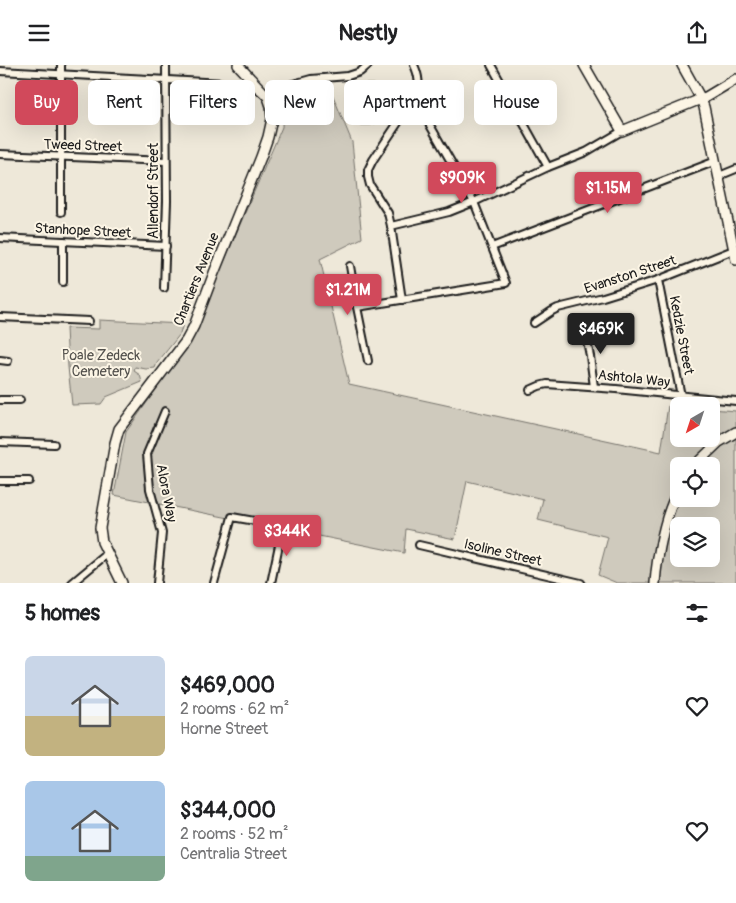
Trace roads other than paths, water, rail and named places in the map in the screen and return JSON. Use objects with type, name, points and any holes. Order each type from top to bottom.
[{"type":"street","points":[[61,65],[61,212]]},
{"type":"street","name":"Allendorf Street","points":[[164,288],[167,201],[166,65]]},
{"type":"street","points":[[238,65],[265,94]]},
{"type":"street","points":[[307,80],[348,76],[360,72],[368,65]]},
{"type":"street","points":[[402,300],[388,213],[370,185],[368,170],[416,96],[420,85],[418,73],[414,65]]},
{"type":"street","points":[[491,65],[548,167]]},
{"type":"street","points":[[584,65],[622,131]]},
{"type":"street","points":[[682,65],[701,99],[736,260]]},
{"type":"street","points":[[0,71],[242,84],[256,88],[265,95]]},
{"type":"street","points":[[391,226],[449,212],[474,203],[586,151],[622,131],[701,99],[736,79]]},
{"type":"street","name":"Chartiers Avenue","points":[[122,583],[107,554],[100,528],[119,429],[186,341],[194,326],[268,137],[271,125]]},
{"type":"street","points":[[357,307],[506,283],[474,203],[430,125]]},
{"type":"street","name":"Tweed Street","points":[[0,154],[166,161]]},
{"type":"street","points":[[492,247],[716,161]]},
{"type":"street","points":[[719,176],[736,169]]},
{"type":"street","name":"Stanhope Street","points":[[0,239],[166,246]]},
{"type":"street","points":[[63,241],[63,282]]},
{"type":"street","name":"Evanston Street","points":[[534,323],[558,308],[603,297],[658,279],[735,250]]},
{"type":"street","points":[[350,266],[368,361]]},
{"type":"street","name":"Kedzie Street","points":[[658,279],[681,396]]},
{"type":"street","points":[[0,317],[89,321]]},
{"type":"street","points":[[584,327],[594,387]]},
{"type":"street","points":[[0,360],[8,361]]},
{"type":"street","name":"Ashtola Way","points":[[530,390],[547,384],[736,401]]},
{"type":"street","points":[[0,400],[20,401]]},
{"type":"street","name":"Alora Way","points":[[156,583],[162,533],[150,489],[147,454],[165,411]]},
{"type":"street","points":[[703,457],[719,442],[736,432]]},
{"type":"street","points":[[0,442],[54,444]]},
{"type":"street","points":[[0,481],[29,481]]},
{"type":"street","points":[[655,583],[671,507]]},
{"type":"street","points":[[214,583],[232,517],[283,526],[271,583]]},
{"type":"street","name":"Isoline Street","points":[[419,545],[581,583]]},
{"type":"street","points":[[72,583],[107,554]]},
{"type":"park label","name":"Poale Zedeck Cemetery","points":[[101,363]]}]
